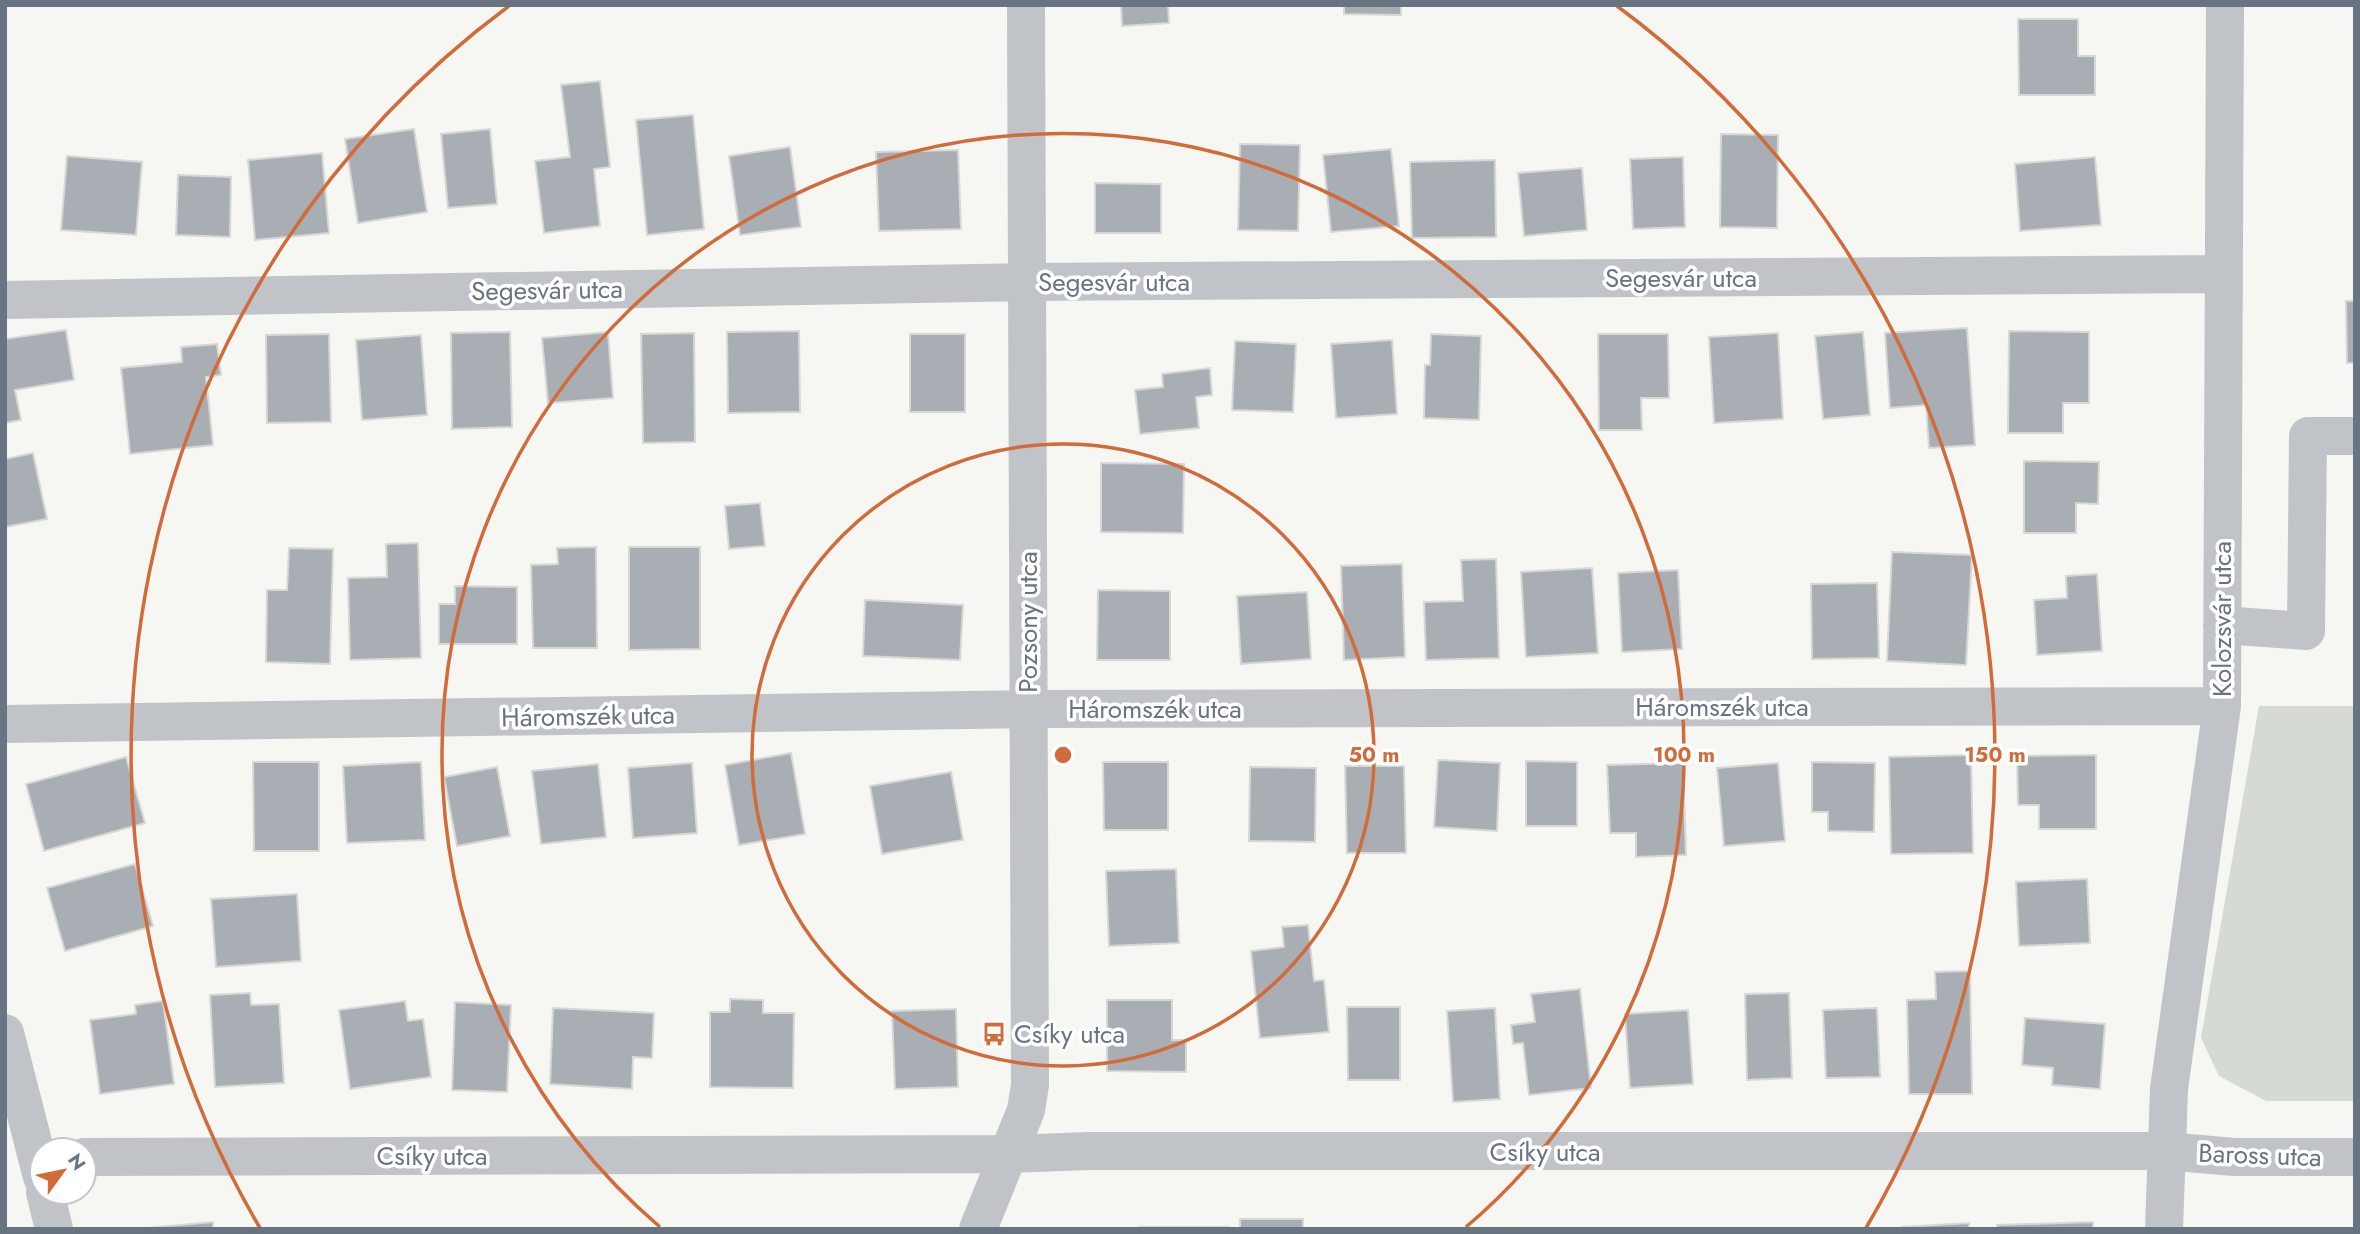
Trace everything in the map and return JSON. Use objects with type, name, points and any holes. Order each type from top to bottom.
[{"type":"street","name":"Pozsony utca","points":[[978,1229],[1026,1110],[1030,1085],[1026,5]]},
{"type":"street","name":"Kolozsvár utca","points":[[2164,1229],[2169,1089],[2222,706],[2225,5]]},
{"type":"street","name":"Segesvár utca","points":[[5,300],[1027,282],[2223,274]]},
{"type":"street","points":[[2222,625],[2306,631],[2308,436],[2355,436]]},
{"type":"street","name":"Háromszék utca","points":[[5,724],[1028,709],[2222,706]]},
{"type":"street","points":[[5,1033],[28,1142]]},
{"type":"street","name":"Csíky utca","points":[[98,1157],[1008,1154],[1089,1151],[2166,1151]]},
{"type":"street","name":"Baross utca","points":[[2166,1151],[2234,1157],[2355,1157]]},
{"type":"street","points":[[46,1206],[54,1229]]},
{"type":"shaded area","points":[[2259,706],[2355,706],[2355,1101],[2266,1101],[2219,1076],[2201,1038]]},
{"type":"building","points":[[1121,5],[1168,5],[1169,23],[1122,26]]},
{"type":"building","points":[[1344,5],[1401,5],[1401,15],[1344,14]]},
{"type":"building","points":[[2018,19],[2078,19],[2078,56],[2095,56],[2095,95],[2019,95]]},
{"type":"building","points":[[600,81],[610,167],[594,169],[600,226],[544,233],[535,161],[570,157],[561,85]]},
{"type":"building","points":[[693,115],[704,229],[647,235],[636,120]]},
{"type":"building","points":[[414,129],[427,212],[358,223],[345,139]]},
{"type":"building","points":[[490,129],[497,204],[448,208],[441,134]]},
{"type":"building","points":[[1721,134],[1778,135],[1777,228],[1720,227]]},
{"type":"building","points":[[1240,144],[1300,145],[1298,231],[1238,230]]},
{"type":"building","points":[[790,147],[801,227],[740,235],[729,156]]},
{"type":"building","points":[[1391,149],[1399,226],[1331,232],[1323,155]]},
{"type":"building","points":[[958,150],[961,229],[879,231],[876,152]]},
{"type":"building","points":[[322,153],[329,233],[255,240],[248,160]]},
{"type":"building","points":[[67,156],[142,162],[136,235],[61,230]]},
{"type":"building","points":[[1683,157],[1685,227],[1633,229],[1630,159]]},
{"type":"building","points":[[2095,157],[2101,225],[2020,231],[2015,164]]},
{"type":"building","points":[[1495,160],[1496,237],[1412,238],[1410,162]]},
{"type":"building","points":[[1582,168],[1587,230],[1524,236],[1518,173]]},
{"type":"building","points":[[178,175],[231,177],[230,237],[176,235]]},
{"type":"building","points":[[1095,183],[1161,184],[1161,233],[1095,233]]},
{"type":"building","points":[[2346,301],[2355,301],[2355,363],[2347,363]]},
{"type":"building","points":[[1967,328],[1975,445],[1929,448],[1926,405],[1890,408],[1885,333]]},
{"type":"building","points":[[66,330],[74,380],[15,390],[21,420],[5,423],[5,339]]},
{"type":"building","points":[[799,331],[800,412],[728,413],[727,332]]},
{"type":"building","points":[[2009,331],[2089,332],[2089,403],[2063,403],[2063,433],[2008,433]]},
{"type":"building","points":[[510,332],[512,427],[452,429],[451,333]]},
{"type":"building","points":[[608,332],[613,398],[548,403],[542,338]]},
{"type":"building","points":[[1863,332],[1870,415],[1823,419],[1815,336]]},
{"type":"building","points":[[694,333],[695,442],[643,443],[641,334]]},
{"type":"building","points":[[1778,333],[1783,419],[1714,423],[1709,337]]},
{"type":"building","points":[[329,334],[331,422],[267,423],[266,335]]},
{"type":"building","points":[[910,334],[965,334],[965,412],[910,412]]},
{"type":"building","points":[[1431,334],[1481,336],[1479,420],[1424,418],[1425,365],[1430,365]]},
{"type":"building","points":[[1598,334],[1668,334],[1669,398],[1641,398],[1642,430],[1599,430]]},
{"type":"building","points":[[421,335],[427,415],[362,420],[356,340]]},
{"type":"building","points":[[1392,340],[1397,414],[1336,418],[1331,344]]},
{"type":"building","points":[[1235,341],[1296,344],[1293,412],[1232,410]]},
{"type":"building","points":[[217,344],[221,375],[206,377],[213,445],[130,454],[121,368],[182,362],[181,347]]},
{"type":"building","points":[[1210,368],[1212,395],[1196,397],[1199,428],[1140,434],[1135,390],[1163,387],[1162,374]]},
{"type":"building","points":[[33,453],[47,519],[5,527],[5,459]]},
{"type":"building","points":[[2024,461],[2099,462],[2098,504],[2076,503],[2076,533],[2024,533]]},
{"type":"building","points":[[1101,463],[1184,464],[1183,533],[1101,532]]},
{"type":"building","points":[[760,503],[765,546],[729,549],[725,506]]},
{"type":"building","points":[[418,543],[421,658],[350,660],[348,578],[387,577],[386,544]]},
{"type":"building","points":[[596,547],[597,648],[533,648],[531,565],[558,564],[557,548]]},
{"type":"building","points":[[629,547],[700,547],[700,649],[629,650]]},
{"type":"building","points":[[289,548],[333,549],[330,664],[266,662],[267,590],[287,590]]},
{"type":"building","points":[[1892,552],[1972,555],[1966,665],[1887,661]]},
{"type":"building","points":[[1496,559],[1499,658],[1426,660],[1424,602],[1463,601],[1461,560]]},
{"type":"building","points":[[1402,564],[1405,657],[1344,660],[1341,566]]},
{"type":"building","points":[[1592,568],[1598,653],[1526,657],[1521,572]]},
{"type":"building","points":[[1678,570],[1682,649],[1622,652],[1618,573]]},
{"type":"building","points":[[2097,574],[2102,651],[2037,655],[2034,600],[2067,598],[2066,576]]},
{"type":"building","points":[[1877,583],[1879,658],[1812,659],[1811,584]]},
{"type":"building","points":[[455,586],[517,587],[517,644],[439,644],[439,604],[455,604]]},
{"type":"building","points":[[1098,590],[1170,591],[1170,660],[1097,660]]},
{"type":"building","points":[[1307,592],[1311,659],[1241,664],[1237,596]]},
{"type":"building","points":[[865,600],[963,605],[960,660],[863,656]]},
{"type":"building","points":[[791,753],[805,834],[739,845],[725,765]]},
{"type":"building","points":[[1971,755],[1973,853],[1891,854],[1889,757]]},
{"type":"building","points":[[2096,755],[2096,829],[2039,829],[2039,805],[2018,805],[2017,756]]},
{"type":"building","points":[[126,757],[145,823],[44,851],[26,784]]},
{"type":"building","points":[[1438,760],[1500,763],[1497,831],[1434,827]]},
{"type":"building","points":[[1526,761],[1577,762],[1577,826],[1526,826]]},
{"type":"building","points":[[253,762],[319,762],[319,851],[254,851]]},
{"type":"building","points":[[421,762],[425,840],[347,843],[343,766]]},
{"type":"building","points":[[1103,762],[1168,762],[1168,830],[1104,830]]},
{"type":"building","points":[[1812,762],[1875,763],[1874,832],[1828,831],[1828,812],[1812,812]]},
{"type":"building","points":[[692,763],[697,833],[633,838],[628,768]]},
{"type":"building","points":[[1683,763],[1686,855],[1636,857],[1636,833],[1610,833],[1607,765]]},
{"type":"building","points":[[1778,763],[1785,841],[1724,846],[1717,768]]},
{"type":"building","points":[[598,764],[606,837],[541,844],[532,771]]},
{"type":"building","points":[[1345,766],[1404,766],[1406,853],[1347,853]]},
{"type":"building","points":[[497,767],[510,836],[457,846],[444,777]]},
{"type":"building","points":[[1250,767],[1316,768],[1315,842],[1249,841]]},
{"type":"building","points":[[951,772],[963,840],[882,854],[870,786]]},
{"type":"building","points":[[135,864],[153,926],[65,951],[47,888]]},
{"type":"building","points":[[1176,869],[1179,943],[1109,946],[1106,871]]},
{"type":"building","points":[[2087,879],[2090,943],[2019,946],[2016,882]]},
{"type":"building","points":[[297,894],[301,961],[216,967],[211,899]]},
{"type":"building","points":[[1308,925],[1314,981],[1324,980],[1329,1032],[1260,1038],[1251,951],[1284,947],[1282,927]]},
{"type":"building","points":[[1970,971],[1972,1094],[1909,1094],[1907,1000],[1936,999],[1935,972]]},
{"type":"building","points":[[1580,989],[1591,1088],[1529,1095],[1523,1043],[1513,1044],[1511,1025],[1535,1022],[1531,994]]},
{"type":"building","points":[[250,993],[251,1005],[279,1004],[284,1083],[215,1087],[210,995]]},
{"type":"building","points":[[1789,993],[1792,1078],[1747,1080],[1745,994]]},
{"type":"building","points":[[730,999],[763,1000],[763,1013],[794,1013],[793,1088],[710,1087],[710,1012],[730,1012]]},
{"type":"building","points":[[1107,1000],[1172,1000],[1172,1040],[1186,1040],[1186,1072],[1107,1071]]},
{"type":"building","points":[[163,1001],[174,1084],[100,1094],[90,1020],[136,1014],[135,1005]]},
{"type":"building","points":[[405,1001],[408,1021],[423,1019],[431,1077],[350,1089],[339,1010]]},
{"type":"building","points":[[455,1002],[511,1005],[507,1092],[452,1090]]},
{"type":"building","points":[[1347,1007],[1400,1007],[1400,1080],[1348,1080]]},
{"type":"building","points":[[553,1008],[654,1013],[652,1058],[633,1057],[632,1089],[550,1084]]},
{"type":"building","points":[[1495,1008],[1500,1099],[1453,1102],[1447,1011]]},
{"type":"building","points":[[1877,1008],[1880,1077],[1826,1078],[1823,1010]]},
{"type":"building","points":[[956,1009],[958,1087],[895,1089],[892,1011]]},
{"type":"building","points":[[1688,1010],[1693,1084],[1630,1088],[1625,1014]]},
{"type":"building","points":[[2025,1018],[2105,1024],[2100,1089],[2052,1085],[2053,1068],[2022,1065]]},
{"type":"building","points":[[1240,1219],[1303,1219],[1303,1229],[1240,1229]]},
{"type":"building","points":[[213,1222],[213,1229],[137,1229]]},
{"type":"building","points":[[2093,1222],[2093,1229],[1997,1229],[1997,1225]]},
{"type":"building","points":[[1969,1223],[1969,1229],[1903,1227]]},
{"type":"building","points":[[1229,1227],[1229,1229],[1139,1229]]},
{"type":"place","name":"Csíky utca","points":[[994,1034]]}]
